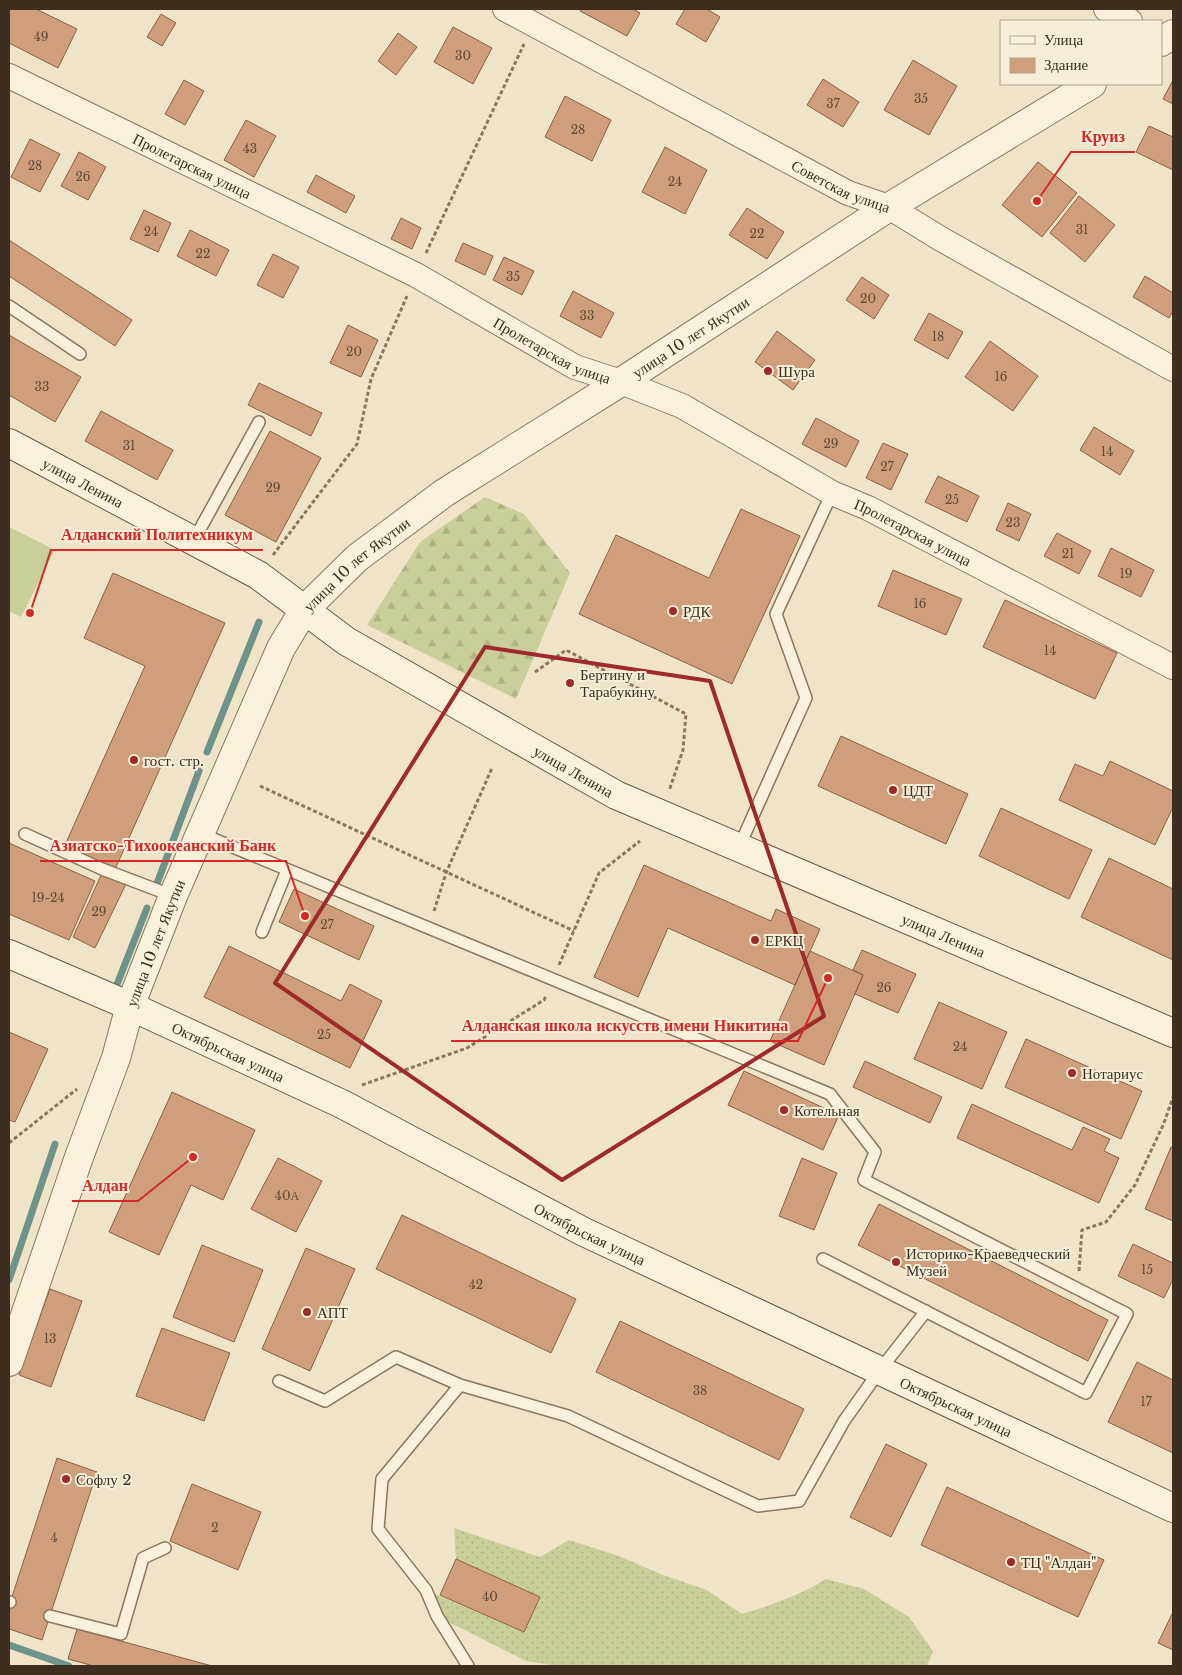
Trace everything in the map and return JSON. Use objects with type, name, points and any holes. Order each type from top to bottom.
[{"type":"main road","name":"улица 10 лет Якутии","points":[[9,1362],[116,1058],[130,1006],[173,896],[281,648],[304,610],[357,558],[444,493],[621,382],[889,207],[1090,85]]},
{"type":"main road","name":"улица Ленина","points":[[9,442],[258,575],[354,646],[616,795],[1173,1033]]},
{"type":"main road","name":"Октябрьская улица","points":[[9,954],[130,1006],[342,1104],[584,1232],[1173,1508]]},
{"type":"street","name":"Советская улица","points":[[505,9],[848,193],[889,207],[941,239],[1173,369]]},
{"type":"street","points":[[1106,9],[1128,20]]},
{"type":"street","name":"Пролетарская улица","points":[[9,76],[416,275],[575,367],[621,382],[682,406],[832,493],[868,508],[1173,666]]},
{"type":"lane","points":[[9,306],[80,354]]},
{"type":"lane","points":[[194,540],[259,422]]},
{"type":"lane","points":[[739,847],[806,698],[776,614],[832,493]]},
{"type":"lane","points":[[199,833],[830,1094],[875,1152],[864,1180],[1127,1314],[1086,1393],[823,1260]]},
{"type":"lane","points":[[25,834],[102,868],[173,896]]},
{"type":"lane","points":[[262,932],[287,870]]},
{"type":"lane","points":[[279,1381],[326,1401],[396,1357],[460,1385],[568,1416],[758,1506],[799,1500],[844,1421],[880,1370],[926,1311]]},
{"type":"lane","points":[[460,1385],[382,1479],[378,1529],[426,1590],[437,1616],[468,1666]]},
{"type":"lane","points":[[50,1616],[120,1634],[143,1558],[164,1548]]},
{"type":"path","points":[[535,672],[566,650],[686,714],[684,750],[660,814]]},
{"type":"path","points":[[429,928],[446,873],[492,768]]},
{"type":"path","points":[[260,786],[574,931]]},
{"type":"path","points":[[342,1104],[346,1091],[467,1048],[544,1000],[599,873],[640,841]]},
{"type":"path","points":[[9,1143],[80,1087]]},
{"type":"path","points":[[1077,1289],[1082,1230],[1106,1222],[1135,1185],[1164,1123],[1173,1097]]},
{"type":"highlighted area","points":[[485,647],[710,681],[824,1016],[562,1180],[275,983]]},
{"type":"green space","points":[[485,497],[524,514],[570,573],[516,699],[367,625],[420,542]]},
{"type":"green space","points":[[9,527],[55,550],[21,617],[9,611]]},
{"type":"green space","points":[[454,1528],[540,1557],[569,1540],[619,1556],[663,1575],[707,1590],[742,1614],[786,1599],[826,1579],[864,1589],[909,1617],[933,1651],[927,1666],[558,1666],[526,1661],[437,1616],[426,1590],[524,1632],[540,1597],[456,1559]]},
{"type":"building","points":[[9,9],[36,9],[77,29],[58,68],[9,43]]},
{"type":"building","points":[[581,9],[633,9],[640,13],[627,36],[580,11]]},
{"type":"building","points":[[685,9],[707,9],[720,17],[706,42],[676,24]]},
{"type":"building","points":[[161,14],[176,23],[162,46],[147,37]]},
{"type":"building","points":[[453,27],[492,48],[473,84],[434,62]]},
{"type":"building","points":[[398,33],[417,47],[396,75],[378,61]]},
{"type":"building","points":[[913,60],[957,86],[929,135],[884,110]]},
{"type":"building","points":[[823,79],[859,102],[843,127],[807,105]]},
{"type":"building","points":[[184,80],[204,91],[185,125],[165,114]]},
{"type":"building","points":[[1173,80],[1173,104],[1163,99]]},
{"type":"building","points":[[565,96],[611,120],[592,161],[545,137]]},
{"type":"building","points":[[246,120],[276,136],[254,177],[224,160]]},
{"type":"building","points":[[1149,126],[1173,137],[1173,170],[1136,152]]},
{"type":"building","points":[[30,139],[60,154],[40,192],[11,177]]},
{"type":"building","points":[[665,147],[707,170],[685,214],[642,192]]},
{"type":"building","points":[[79,152],[106,167],[88,200],[61,186]]},
{"type":"building","points":[[1038,162],[1077,193],[1042,237],[1002,205]]},
{"type":"building","points":[[316,175],[355,196],[346,213],[307,192]]},
{"type":"building","points":[[1079,196],[1115,225],[1085,262],[1050,233]]},
{"type":"building","points":[[747,208],[784,232],[767,259],[729,235]]},
{"type":"building","points":[[144,210],[171,223],[158,252],[130,239]]},
{"type":"building","points":[[401,218],[421,228],[412,249],[391,239]]},
{"type":"building","points":[[190,230],[229,250],[216,276],[177,256]]},
{"type":"building","points":[[9,240],[132,320],[115,346],[9,276]]},
{"type":"building","points":[[463,243],[493,256],[485,275],[455,261]]},
{"type":"building","points":[[273,254],[299,267],[283,298],[257,285]]},
{"type":"building","points":[[504,257],[534,271],[522,295],[493,280]]},
{"type":"building","points":[[1145,276],[1173,293],[1173,311],[1169,318],[1133,297]]},
{"type":"building","points":[[862,277],[889,295],[874,319],[846,300]]},
{"type":"building","points":[[573,291],[614,313],[601,338],[560,316]]},
{"type":"building","points":[[929,313],[963,332],[948,359],[914,340]]},
{"type":"building","points":[[348,325],[378,340],[361,377],[330,363]]},
{"type":"building","points":[[777,331],[815,360],[793,390],[755,362]]},
{"type":"building","points":[[9,335],[81,377],[55,422],[9,395]]},
{"type":"building","points":[[990,341],[1038,376],[1013,411],[965,377]]},
{"type":"building","points":[[259,383],[322,413],[311,436],[248,405]]},
{"type":"building","points":[[101,411],[173,450],[157,480],[85,441]]},
{"type":"building","points":[[816,418],[859,441],[846,467],[802,444]]},
{"type":"building","points":[[1094,427],[1134,451],[1120,475],[1080,450]]},
{"type":"building","points":[[270,431],[321,458],[276,542],[225,515]]},
{"type":"building","points":[[883,443],[908,454],[891,490],[866,478]]},
{"type":"building","points":[[938,476],[979,496],[967,522],[925,502]]},
{"type":"building","points":[[1008,503],[1031,514],[1019,541],[996,530]]},
{"type":"building","points":[[741,509],[800,536],[732,684],[579,614],[616,535],[709,578]]},
{"type":"building","points":[[1057,533],[1091,551],[1079,574],[1044,556]]},
{"type":"building","points":[[1111,548],[1154,570],[1141,597],[1098,576]]},
{"type":"building","points":[[893,570],[962,599],[946,635],[878,606]]},
{"type":"building","name":"гост. стр.","points":[[113,573],[225,623],[112,876],[61,854],[145,666],[84,638]]},
{"type":"building","points":[[1005,600],[1117,653],[1095,699],[983,647]]},
{"type":"building","name":"ЦДТ","points":[[841,736],[968,794],[946,844],[818,786]]},
{"type":"building","points":[[1110,761],[1173,791],[1173,807],[1155,845],[1059,800],[1075,764],[1103,776]]},
{"type":"building","points":[[1001,808],[1092,850],[1069,899],[979,856]]},
{"type":"building","points":[[9,843],[95,881],[69,940],[9,914]]},
{"type":"building","points":[[1109,858],[1173,889],[1173,960],[1081,917]]},
{"type":"building","name":"ЕРКЦ","points":[[644,865],[771,921],[776,909],[820,929],[795,985],[668,928],[638,997],[594,977]]},
{"type":"building","points":[[102,873],[126,884],[95,948],[73,937]]},
{"type":"building","points":[[294,889],[374,926],[359,960],[279,922]]},
{"type":"building","points":[[229,946],[341,1001],[350,984],[382,1001],[350,1068],[204,997]]},
{"type":"building","points":[[862,950],[916,974],[898,1013],[855,994],[863,975],[853,970]]},
{"type":"building","points":[[810,951],[863,975],[824,1065],[770,1041]]},
{"type":"building","points":[[939,1002],[1007,1032],[982,1089],[914,1059]]},
{"type":"building","points":[[9,1032],[48,1049],[15,1122],[9,1120]]},
{"type":"building","points":[[1026,1039],[1142,1091],[1121,1139],[1005,1087]]},
{"type":"building","points":[[865,1061],[942,1097],[930,1123],[853,1087]]},
{"type":"building","name":"Котельная","points":[[744,1071],[839,1115],[823,1150],[728,1105]]},
{"type":"building","points":[[172,1092],[255,1130],[223,1200],[191,1185],[159,1255],[109,1232]]},
{"type":"building","points":[[972,1104],[1072,1150],[1083,1127],[1110,1139],[1104,1151],[1119,1158],[1099,1203],[957,1138]]},
{"type":"building","points":[[1171,1147],[1173,1148],[1173,1221],[1145,1209]]},
{"type":"building","points":[[278,1158],[322,1181],[296,1232],[251,1209]]},
{"type":"building","points":[[802,1158],[837,1173],[814,1230],[779,1216]]},
{"type":"building","points":[[879,1204],[1108,1320],[1088,1361],[858,1245]]},
{"type":"building","points":[[402,1215],[576,1299],[551,1353],[376,1269]]},
{"type":"building","points":[[1133,1244],[1173,1263],[1173,1279],[1164,1298],[1118,1276]]},
{"type":"building","points":[[202,1245],[263,1270],[234,1342],[173,1317]]},
{"type":"building","name":"АПТ","points":[[306,1248],[355,1269],[310,1371],[262,1349]]},
{"type":"building","points":[[50,1289],[82,1301],[51,1387],[19,1375]]},
{"type":"building","points":[[620,1321],[804,1409],[779,1460],[596,1372]]},
{"type":"building","points":[[162,1328],[230,1353],[204,1421],[136,1396]]},
{"type":"building","points":[[1137,1362],[1173,1380],[1173,1453],[1108,1422]]},
{"type":"building","points":[[886,1444],[927,1464],[891,1537],[850,1517]]},
{"type":"building","points":[[57,1458],[97,1472],[42,1640],[9,1629],[9,1606]]},
{"type":"building","points":[[192,1484],[261,1512],[238,1570],[170,1541]]},
{"type":"building","points":[[947,1487],[1104,1560],[1078,1617],[921,1545]]},
{"type":"building","points":[[456,1559],[540,1597],[524,1632],[440,1595]]},
{"type":"building","points":[[1173,1612],[1173,1650],[1158,1643]]},
{"type":"building","points":[[77,1629],[212,1666],[94,1666],[68,1659]]},
{"type":"waterway","points":[[207,752],[259,622]]},
{"type":"waterway","points":[[155,889],[199,771]]},
{"type":"waterway","points":[[114,992],[147,908]]},
{"type":"waterway","points":[[9,1280],[55,1144]]},
{"type":"waterway","points":[[9,1645],[69,1666]]},
{"type":"place","name":"Круиз","points":[[1037,201]]},
{"type":"place","name":"Шура","points":[[768,371]]},
{"type":"place","name":"РДК","points":[[673,611]]},
{"type":"place","name":"Алданский Политехникум","points":[[30,613]]},
{"type":"place","name":"Бертину и Тарабукину","points":[[570,683]]},
{"type":"place","name":"гост. стр.","points":[[134,760]]},
{"type":"place","name":"ЦДТ","points":[[893,790]]},
{"type":"place","name":"Азиатско-Тихоокеанский Банк","points":[[305,916]]},
{"type":"place","name":"ЕРКЦ","points":[[755,940]]},
{"type":"place","name":"Алданская школа искусств имени Никитина","points":[[828,978]]},
{"type":"place","name":"Нотариус","points":[[1072,1073]]},
{"type":"place","name":"Котельная","points":[[784,1110]]},
{"type":"place","name":"Алдан","points":[[193,1157]]},
{"type":"place","name":"Историко-Краеведческий Музей","points":[[896,1262]]},
{"type":"place","name":"АПТ","points":[[307,1312]]},
{"type":"place","name":"Софлу 2","points":[[66,1479]]},
{"type":"place","name":"ТЦ \"Алдан\"","points":[[1011,1562]]}]
